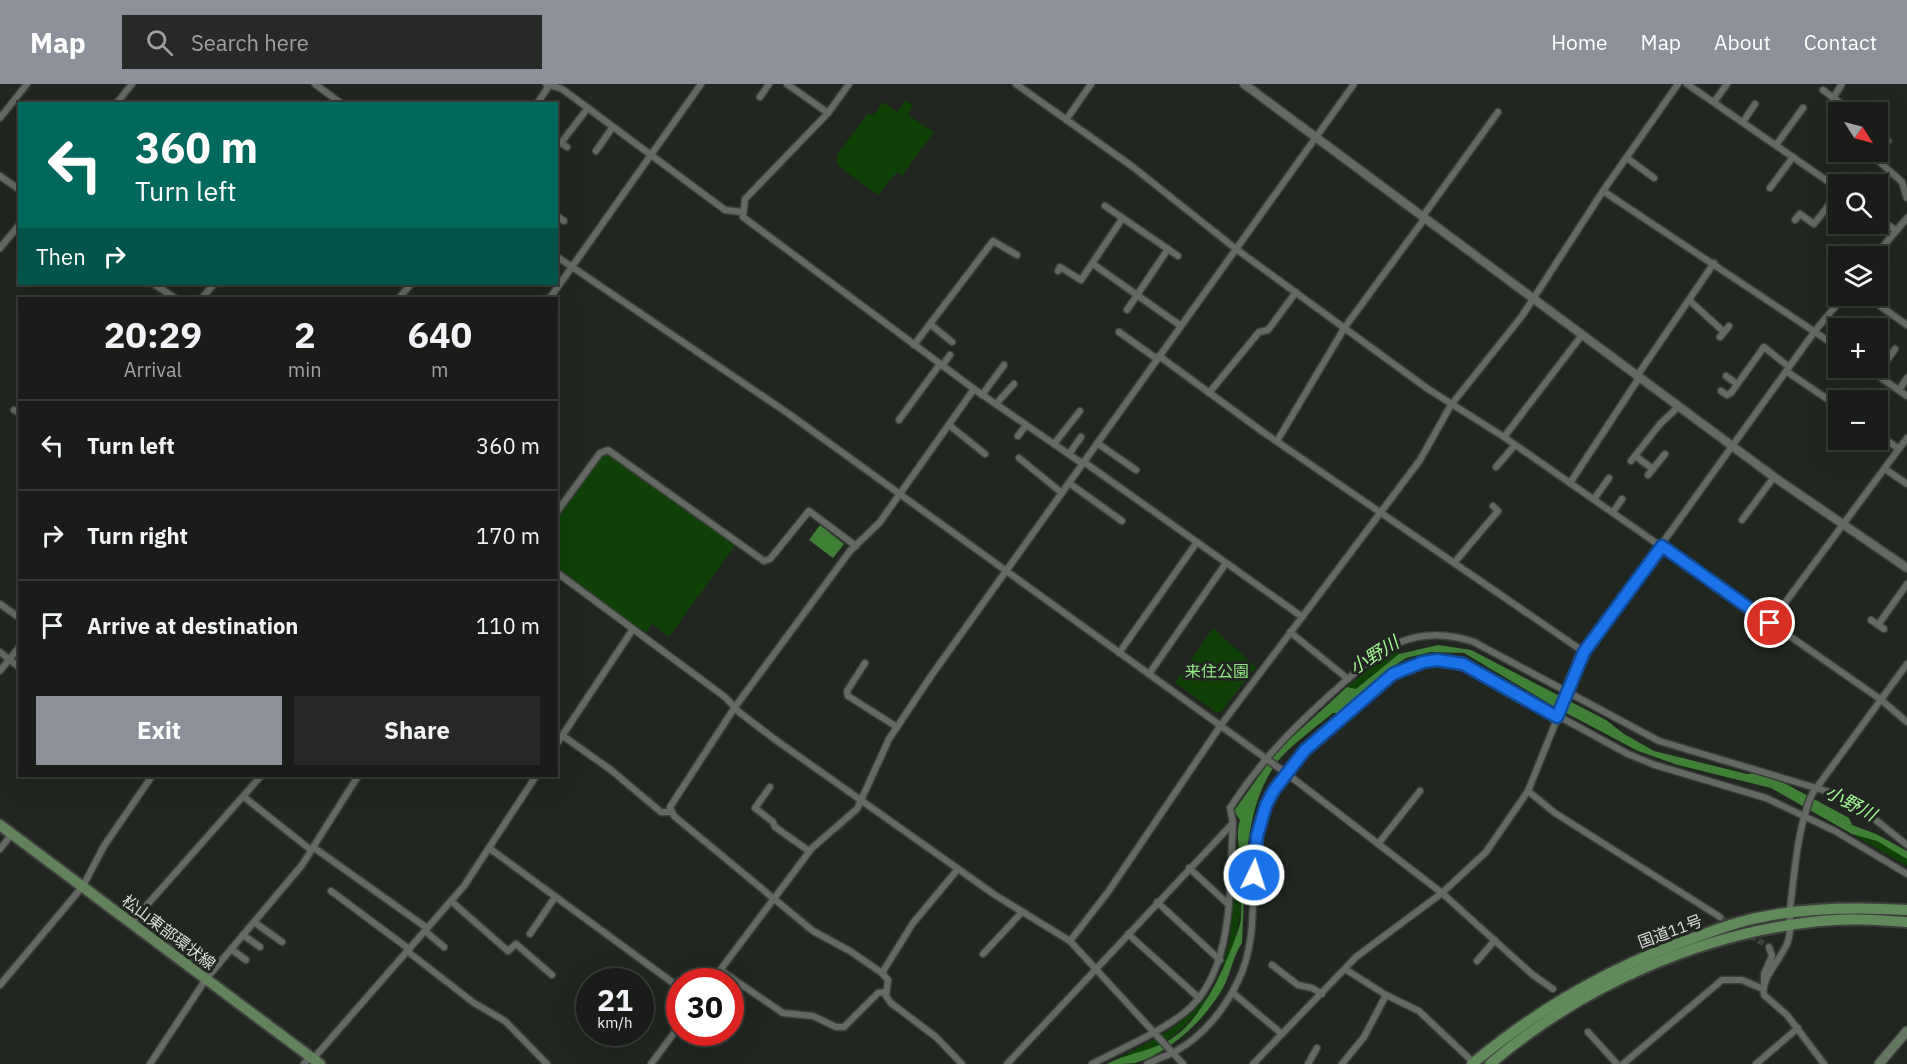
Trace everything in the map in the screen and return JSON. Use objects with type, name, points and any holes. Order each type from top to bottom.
[{"type":"highway","name":"国道11号","points":[[1474,1063],[1532,1016],[1578,988],[1626,963],[1735,924],[1789,912],[1853,908],[1907,910]]},
{"type":"highway","name":"国道11号","points":[[1490,1064],[1538,1026],[1630,975],[1693,950],[1791,926],[1841,920],[1907,922]]},
{"type":"main road","name":"松山東部環状線","points":[[0,825],[312,1061]]},
{"type":"main road","points":[[1879,1064],[1907,1030]]},
{"type":"street","points":[[0,118],[27,84]]},
{"type":"street","points":[[118,102],[132,84]]},
{"type":"street","points":[[317,84],[340,102]]},
{"type":"street","points":[[551,297],[701,84]]},
{"type":"street","points":[[760,97],[769,84]]},
{"type":"street","points":[[787,84],[828,113]]},
{"type":"street","points":[[849,84],[828,113],[745,199],[742,212],[748,222],[982,395],[1084,463],[1301,616]]},
{"type":"street","points":[[1016,84],[1133,167],[1236,249],[1451,405],[1504,437],[1662,546],[1880,699],[1907,722]]},
{"type":"street","points":[[1066,120],[1091,84]]},
{"type":"street","points":[[1244,84],[1732,447],[1907,568]]},
{"type":"street","points":[[722,968],[809,851],[850,818],[862,801],[897,727],[1354,84]]},
{"type":"street","points":[[1070,941],[1138,849],[1221,725],[1420,460],[1451,405],[1533,299],[1603,191],[1678,84]]},
{"type":"street","points":[[1687,84],[1698,87],[1714,102],[1828,183]]},
{"type":"street","points":[[1714,102],[1727,84]]},
{"type":"street","points":[[1833,98],[1842,84]]},
{"type":"street","points":[[538,102],[548,85],[562,89],[725,210],[742,212]]},
{"type":"street","points":[[1823,90],[1838,102]]},
{"type":"street","points":[[1743,122],[1755,105]]},
{"type":"street","points":[[1776,145],[1803,108]]},
{"type":"street","points":[[561,144],[587,109]]},
{"type":"street","points":[[1276,441],[1345,327],[1498,112]]},
{"type":"street","points":[[596,151],[612,128]]},
{"type":"street","points":[[1770,188],[1793,157]]},
{"type":"street","points":[[1626,158],[1654,178]]},
{"type":"street","points":[[1880,162],[1902,182],[1907,198]]},
{"type":"street","points":[[0,176],[18,189]]},
{"type":"street","points":[[1603,191],[1828,340]]},
{"type":"street","points":[[1105,206],[1178,256]]},
{"type":"street","points":[[1795,220],[1800,214],[1814,224],[1828,206]]},
{"type":"street","points":[[558,216],[564,221]]},
{"type":"street","points":[[1883,246],[1907,218]]},
{"type":"street","points":[[1058,271],[1060,267],[1081,280],[1122,219]]},
{"type":"street","points":[[1888,225],[1895,230]]},
{"type":"street","points":[[0,248],[18,226]]},
{"type":"street","points":[[914,345],[993,241],[1017,255]]},
{"type":"street","points":[[1127,310],[1168,249]]},
{"type":"street","points":[[558,257],[789,414],[1221,725],[1442,893],[1553,989]]},
{"type":"street","points":[[1570,483],[1714,263]]},
{"type":"street","points":[[1093,264],[1181,326]]},
{"type":"street","points":[[156,285],[174,297]]},
{"type":"street","points":[[203,297],[213,285]]},
{"type":"street","points":[[400,297],[410,285]]},
{"type":"street","points":[[1209,393],[1259,332],[1268,330],[1296,292]]},
{"type":"street","points":[[1689,300],[1724,332]]},
{"type":"street","points":[[1253,1064],[1370,945],[1442,893],[1486,852],[1528,791],[1584,652],[1815,331],[1836,306]]},
{"type":"street","points":[[1878,306],[1906,328]]},
{"type":"street","points":[[930,324],[952,342]]},
{"type":"street","points":[[1119,332],[1584,652]]},
{"type":"street","points":[[1504,437],[1582,335]]},
{"type":"street","points":[[1721,391],[1727,395],[1731,393],[1764,347],[1788,369],[1828,399]]},
{"type":"street","points":[[1888,359],[1895,349]]},
{"type":"street","points":[[899,420],[950,355]]},
{"type":"street","points":[[982,395],[1004,365]]},
{"type":"street","points":[[1726,376],[1737,384]]},
{"type":"street","points":[[1881,378],[1907,396]]},
{"type":"street","points":[[1899,390],[1907,378]]},
{"type":"street","points":[[996,404],[1014,384]]},
{"type":"street","points":[[671,812],[670,807],[735,707],[856,546],[880,522],[974,389]]},
{"type":"street","points":[[1665,454],[1651,472],[1633,459],[1660,424],[1678,407]]},
{"type":"street","points":[[1054,444],[1080,411]]},
{"type":"street","points":[[949,425],[985,454]]},
{"type":"street","points":[[1018,436],[1026,425]]},
{"type":"street","points":[[1069,454],[1081,437]]},
{"type":"street","points":[[1770,623],[1907,438]]},
{"type":"street","points":[[1888,441],[1899,449]]},
{"type":"street","points":[[1097,443],[1136,470]]},
{"type":"street","points":[[1496,467],[1515,445]]},
{"type":"street","points":[[558,510],[600,453],[608,450],[764,561],[770,559],[809,511],[856,546]]},
{"type":"street","points":[[1019,458],[1062,493]]},
{"type":"street","points":[[1885,469],[1907,484]]},
{"type":"street","points":[[1742,520],[1774,477]]},
{"type":"street","points":[[1594,499],[1609,478]]},
{"type":"street","points":[[1069,483],[1122,521]]},
{"type":"street","points":[[1612,512],[1622,499]]},
{"type":"street","points":[[1454,563],[1498,511],[1493,506]]},
{"type":"street","points":[[1119,653],[1197,542]]},
{"type":"street","points":[[1149,674],[1226,563]]},
{"type":"street","points":[[558,573],[862,801],[958,869],[1070,941],[1182,1064]]},
{"type":"street","points":[[1871,620],[1881,627],[1907,584]]},
{"type":"street","points":[[0,604],[18,617]]},
{"type":"street","points":[[558,742],[633,628]]},
{"type":"street","points":[[1290,632],[1348,679]]},
{"type":"street","points":[[1092,1064],[1155,1032],[1183,1014],[1212,981],[1220,960],[1227,903],[1233,823],[1230,808],[1266,759],[1295,726],[1374,657],[1397,643],[1435,634],[1455,635],[1492,651],[1566,695],[1659,741],[1814,792],[1836,794],[1862,809],[1907,844]]},
{"type":"street","points":[[0,671],[18,648]]},
{"type":"street","points":[[0,652],[18,666]]},
{"type":"street","points":[[1147,1064],[1172,1052],[1200,1033],[1233,993],[1247,956],[1260,822],[1266,805],[1284,772],[1305,750],[1386,680],[1406,668],[1423,662],[1437,660],[1463,664],[1635,757],[1662,768],[1735,787],[1766,798],[1835,831],[1907,874]]},
{"type":"street","points":[[865,663],[847,691],[848,696],[897,727]]},
{"type":"street","points":[[1764,986],[1784,952],[1791,926],[1789,912],[1804,815],[1814,792],[1907,664]]},
{"type":"street","points":[[562,736],[611,770],[662,812],[671,812],[813,931],[850,951],[882,973],[888,980],[886,996],[891,1003],[936,1037],[962,1064]]},
{"type":"street","points":[[0,985],[83,886],[104,846],[151,777]]},
{"type":"street","points":[[131,923],[260,777]]},
{"type":"street","points":[[150,1064],[206,979],[312,848],[357,777]]},
{"type":"street","points":[[312,1061],[451,901],[535,777]]},
{"type":"street","points":[[770,787],[755,808],[773,822],[775,827],[809,851]]},
{"type":"street","points":[[1378,844],[1420,791]]},
{"type":"street","points":[[1528,791],[1555,813],[1720,917]]},
{"type":"street","points":[[244,796],[426,930],[444,947]]},
{"type":"street","points":[[1007,1064],[1233,823]]},
{"type":"street","points":[[0,849],[12,834]]},
{"type":"street","points":[[489,848],[666,978]]},
{"type":"street","points":[[1189,868],[1227,903]]},
{"type":"street","points":[[882,973],[913,923],[958,869]]},
{"type":"street","points":[[331,891],[474,1003],[505,1021],[547,1064]]},
{"type":"street","points":[[530,934],[555,897]]},
{"type":"street","points":[[451,901],[508,951],[516,944],[552,975]]},
{"type":"street","points":[[1157,902],[1220,960]]},
{"type":"street","points":[[983,954],[1022,912]]},
{"type":"street","points":[[254,922],[282,942]]},
{"type":"street","points":[[1128,934],[1199,998]]},
{"type":"street","points":[[243,935],[260,947]]},
{"type":"street","points":[[1477,961],[1495,940]]},
{"type":"street","points":[[1769,947],[1772,956],[1764,974],[1764,995],[1798,1028],[1824,1064]]},
{"type":"street","points":[[231,950],[246,960]]},
{"type":"street","points":[[1272,965],[1298,985],[1312,988],[1322,994]]},
{"type":"street","points":[[1345,969],[1386,995],[1419,1011],[1474,1063]]},
{"type":"street","points":[[1623,1064],[1722,980],[1742,980],[1764,986]]},
{"type":"street","points":[[744,986],[783,1013],[813,1016],[836,1027],[844,1027],[878,993],[886,992]]},
{"type":"street","points":[[1233,993],[1282,1034]]},
{"type":"street","points":[[1342,1064],[1364,1037],[1386,995]]},
{"type":"street","points":[[1756,1064],[1798,1028]]},
{"type":"street","points":[[1588,1032],[1617,1064]]},
{"type":"street","points":[[651,1064],[666,1044]]},
{"type":"street","points":[[1308,1064],[1317,1048]]},
{"type":"green space","points":[[906,100],[913,106],[908,115],[934,132],[902,176],[897,172],[878,195],[837,165],[837,155],[868,113],[873,116],[883,102],[897,112]]},
{"type":"green space","points":[[603,453],[614,455],[736,544],[669,637],[652,624],[646,633],[558,569],[558,518]]},
{"type":"green space","name":"来住公園","points":[[1213,628],[1256,667],[1221,712],[1217,713],[1175,683]]},
{"type":"green space","points":[[1396,649],[1399,654],[1356,689],[1347,687],[1381,658]]},
{"type":"green space","points":[[1852,834],[1877,841],[1907,859],[1907,866]]},
{"type":"green space","points":[[1237,841],[1242,873],[1241,906],[1235,939],[1222,969],[1230,939]]},
{"type":"green space","points":[[1208,995],[1194,1017],[1170,1038],[1143,1054],[1130,1058],[1119,1058],[1178,1024]]},
{"type":"shaded area","points":[[820,525],[844,544],[833,558],[809,540]]},
{"type":"shaded area","points":[[1438,645],[1471,650],[1606,720],[1624,734],[1654,751],[1747,774],[1757,773],[1786,784],[1849,818],[1852,825],[1876,834],[1907,851],[1907,859],[1877,841],[1852,834],[1771,788],[1678,765],[1638,751],[1555,707],[1464,653],[1431,652],[1406,658],[1385,672],[1338,713],[1333,713],[1304,736],[1287,751],[1272,770],[1261,792],[1248,841],[1242,943],[1224,986],[1208,1010],[1186,1033],[1162,1051],[1135,1063],[1107,1064],[1170,1040],[1198,1012],[1216,983],[1230,952],[1241,918],[1242,868],[1238,837],[1240,820],[1234,811],[1277,751],[1347,687],[1356,689],[1399,654]]},
{"type":"tunnel","points":[[1720,917],[1769,947]]},
{"type":"route","points":[[1254,875],[1260,822],[1274,790],[1305,750],[1393,674],[1423,662],[1437,660],[1463,664],[1557,717],[1584,652],[1662,546],[1770,623]]},
{"type":"water label","name":"小野川","points":[[1374,655]]},
{"type":"water label","name":"小野川","points":[[1851,803]]}]
